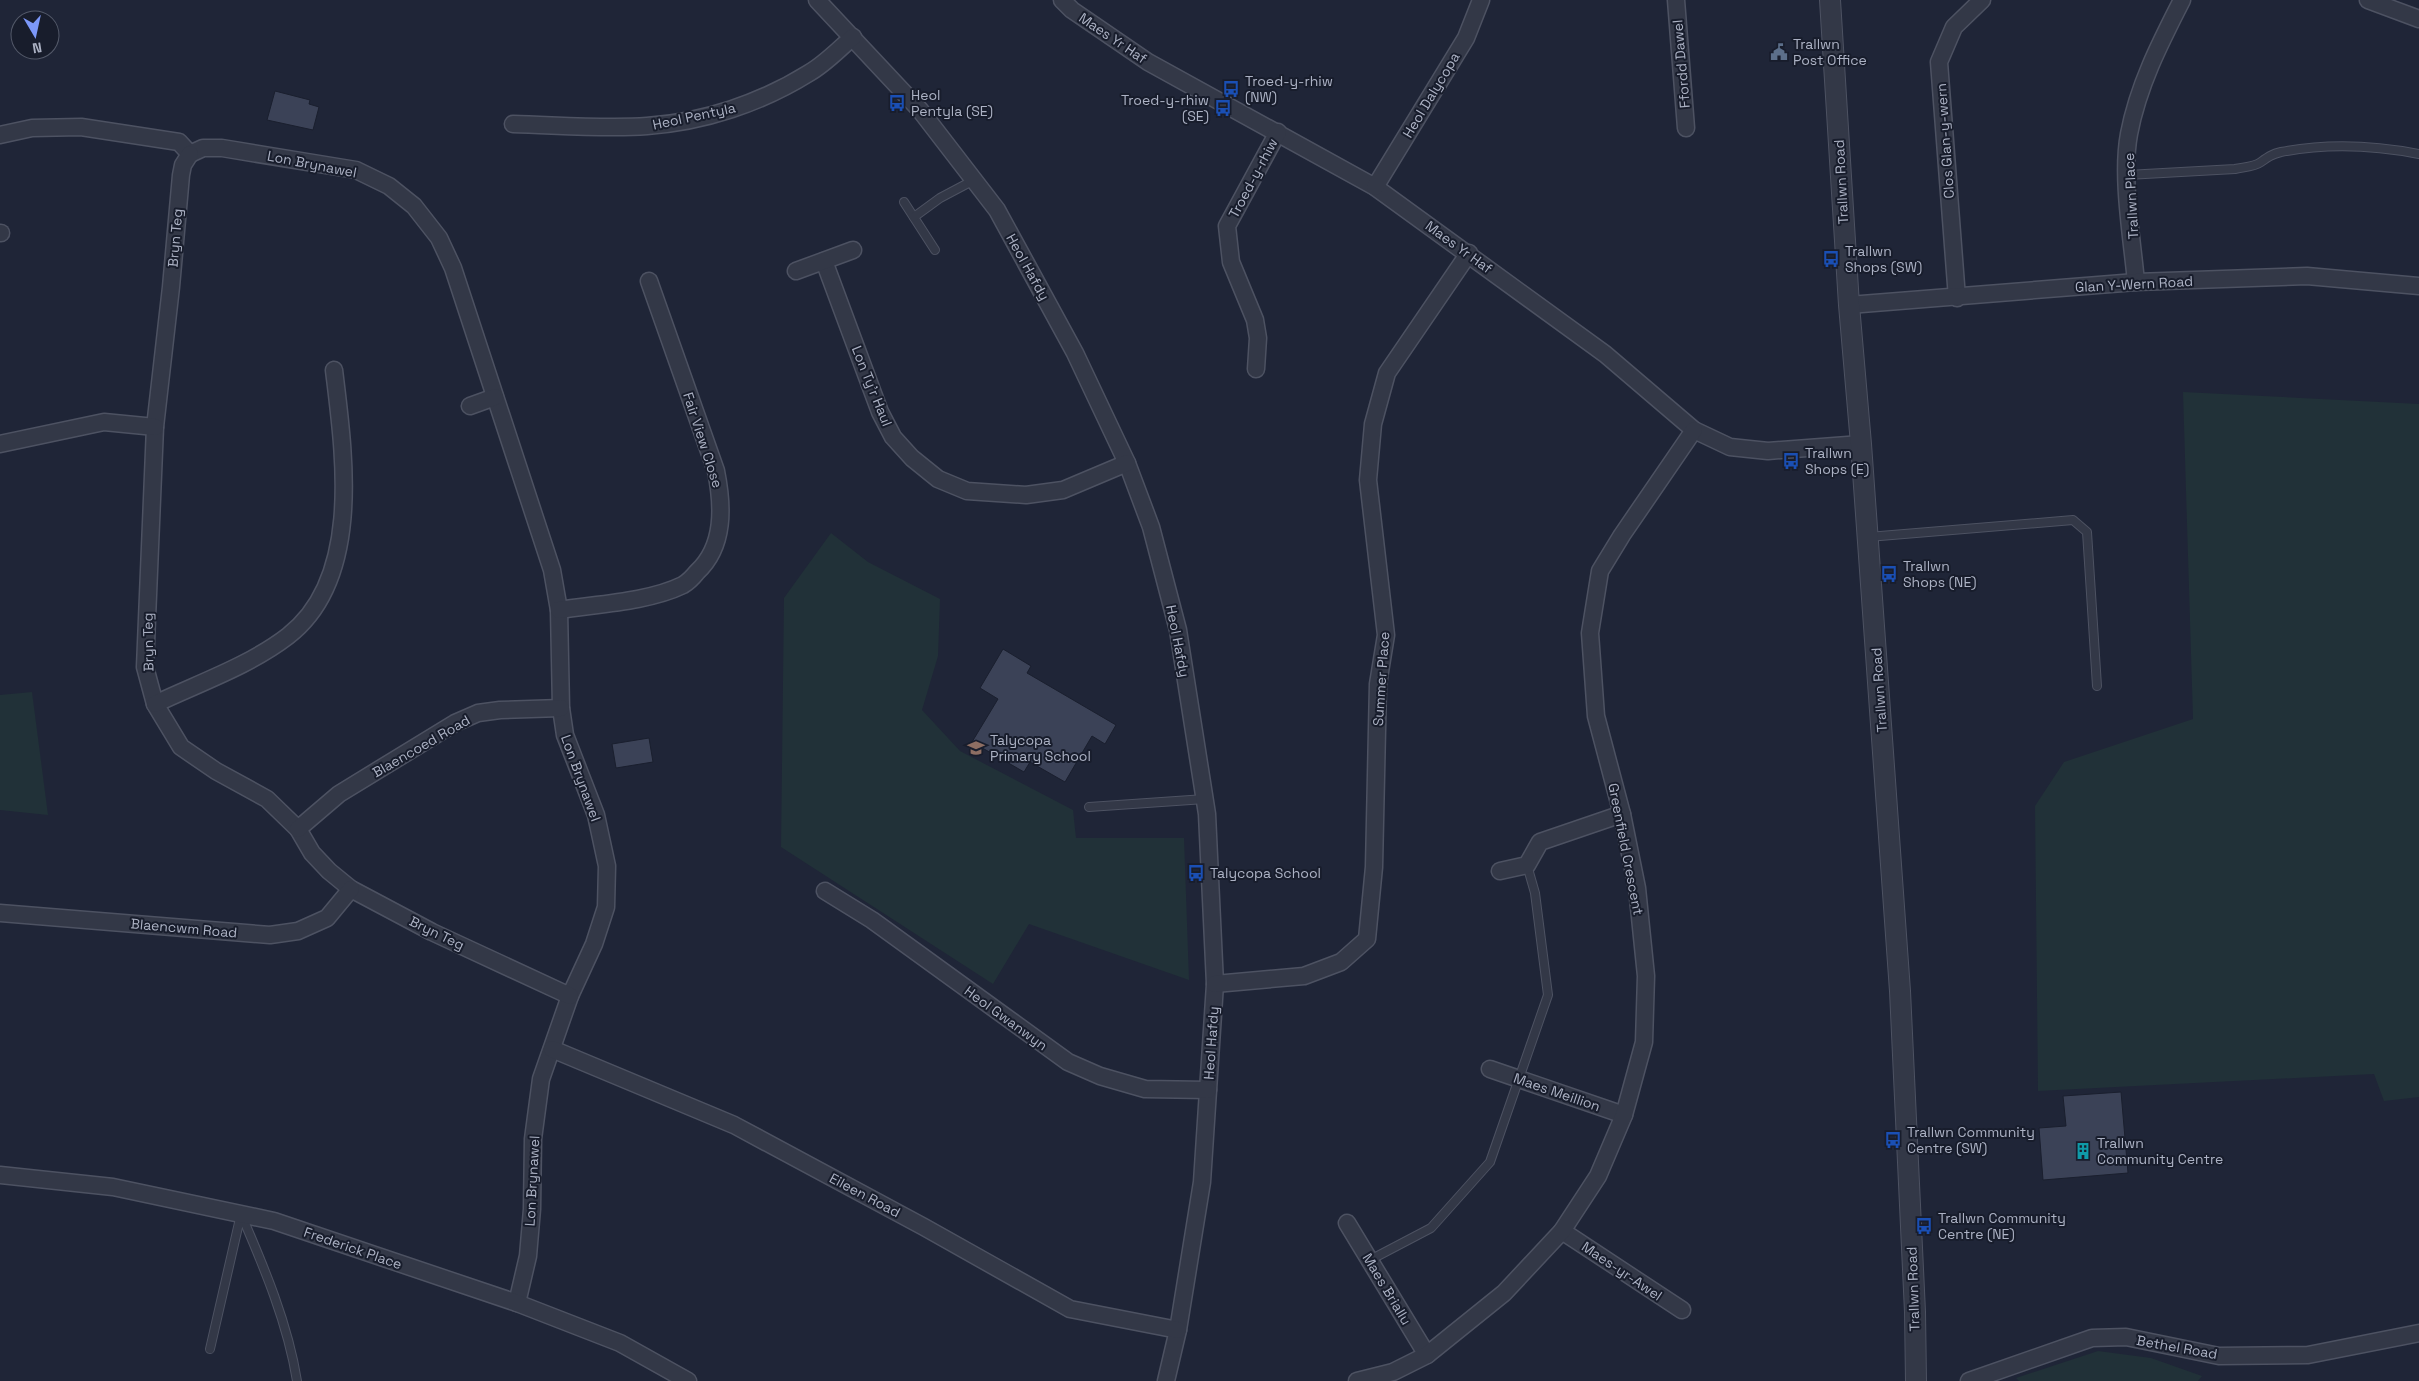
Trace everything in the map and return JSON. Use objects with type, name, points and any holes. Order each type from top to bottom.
[{"type":"street","name":"Heol Hafdy","points":[[817,0],[920,110],[997,210],[1071,344],[1127,463],[1151,527],[1178,630],[1205,799],[1215,984],[1202,1182],[1178,1330],[1166,1381]]},
{"type":"street","name":"Maes Yr Haf","points":[[1062,0],[1072,10],[1148,62],[1375,187],[1605,354],[1694,430],[1730,447],[1768,451],[1861,444]]},
{"type":"street","name":"Heol Dalycopa","points":[[1375,187],[1466,38],[1481,0]]},
{"type":"street","name":"Ffordd Dawel","points":[[1676,0],[1686,128]]},
{"type":"street","name":"Trallwn Road","points":[[1830,0],[1849,305],[1868,537],[1900,991],[1916,1381]]},
{"type":"street","name":"Clos Glan-y-wern","points":[[1956,298],[1939,62],[1954,27],[1982,0]]},
{"type":"street","name":"Trallwn Place","points":[[2136,282],[2127,176],[2129,135],[2146,71],[2182,0]]},
{"type":"street","points":[[2368,0],[2419,19]]},
{"type":"street","name":"Heol Pentyla","points":[[513,124],[647,126],[691,119],[737,108],[779,90],[811,72],[853,37]]},
{"type":"street","points":[[0,135],[32,128],[82,127],[179,142],[190,154]]},
{"type":"street","name":"Troed-y-rhiw","points":[[1256,368],[1258,338],[1255,320],[1231,262],[1228,226],[1278,132]]},
{"type":"street","name":"Lon Brynawel","points":[[190,154],[203,148],[231,150],[356,170],[389,186],[414,206],[439,238],[453,268],[552,570],[559,610],[561,708],[565,735],[596,815],[607,866],[606,907],[594,944],[570,996],[541,1079],[534,1131],[532,1209],[528,1256],[517,1303]]},
{"type":"street","name":"Bryn Teg","points":[[190,154],[183,165],[181,175],[171,287],[155,427],[146,667],[155,704],[181,748],[216,771],[267,799],[298,829],[312,853],[329,871],[351,888],[432,932],[570,996]]},
{"type":"street","points":[[796,271],[853,250]]},
{"type":"street","name":"Summer Place","points":[[1215,984],[1304,976],[1341,962],[1367,938],[1374,867],[1378,684],[1386,635],[1368,480],[1373,424],[1387,373],[1469,254]]},
{"type":"street","name":"Lon Ty'r Haul","points":[[824,261],[880,412],[893,437],[912,458],[938,480],[967,491],[1026,495],[1063,490],[1127,463]]},
{"type":"street","name":"Glan Y-Wern Road","points":[[1849,305],[1956,298],[2136,282],[2307,276],[2419,286]]},
{"type":"street","name":"Fair View Close","points":[[559,610],[657,595],[685,584],[706,564],[717,542],[721,516],[716,471],[649,281]]},
{"type":"street","points":[[155,704],[261,654],[289,635],[309,613],[328,586],[340,537],[343,498],[343,441],[334,370]]},
{"type":"street","points":[[470,406],[495,397]]},
{"type":"street","points":[[0,444],[104,422],[155,427]]},
{"type":"street","name":"Greenfield Crescent","points":[[1357,1381],[1393,1372],[1427,1355],[1504,1293],[1562,1231],[1598,1176],[1624,1115],[1644,1042],[1646,976],[1637,888],[1622,814],[1596,716],[1590,633],[1600,571],[1622,535],[1694,430]]},
{"type":"street","name":"Blaencoed Road","points":[[298,829],[339,794],[454,723],[478,713],[561,708]]},
{"type":"street","points":[[1500,871],[1527,865],[1540,842],[1622,814]]},
{"type":"street","name":"Blaencwm Road","points":[[0,913],[270,935],[298,930],[328,918],[351,888]]},
{"type":"street","name":"Heol Gwanwyn","points":[[825,891],[872,920],[1068,1062],[1100,1076],[1145,1089],[1208,1090]]},
{"type":"street","name":"Eileen Road","points":[[552,1049],[734,1125],[924,1226],[1070,1309],[1178,1330]]},
{"type":"street","name":"Maes Meillion","points":[[1490,1069],[1624,1115]]},
{"type":"street","name":"Frederick Place","points":[[0,1175],[113,1187],[274,1221],[517,1303],[620,1343],[688,1381]]},
{"type":"street","name":"Maes Briallu","points":[[1347,1223],[1427,1355]]},
{"type":"street","name":"Maes-yr-Awel","points":[[1562,1231],[1682,1310]]},
{"type":"street","name":"Bethel Road","points":[[1969,1381],[2092,1338],[2126,1338],[2218,1356],[2308,1355],[2419,1333]]},
{"type":"lane","points":[[2127,176],[2253,166],[2268,155],[2334,147],[2372,146],[2419,154]]},
{"type":"lane","points":[[914,217],[940,198],[974,180]]},
{"type":"lane","points":[[904,202],[936,250]]},
{"type":"lane","points":[[1868,537],[2073,520],[2087,532],[2097,686]]},
{"type":"lane","points":[[1089,807],[1205,799]]},
{"type":"lane","points":[[1370,1260],[1431,1228],[1490,1162],[1548,995],[1535,893],[1527,865]]},
{"type":"lane","points":[[210,1349],[241,1214]]},
{"type":"lane","points":[[241,1214],[260,1257],[278,1310],[297,1381]]},
{"type":"shaded area","points":[[2183,392],[2419,404],[2419,1097],[2384,1101],[2374,1074],[2038,1091],[2035,806],[2064,762],[2193,719]]},
{"type":"shaded area","name":"Talycopa Primary School","points":[[831,533],[868,562],[940,599],[938,656],[922,710],[960,751],[1073,810],[1076,838],[1184,838],[1189,980],[1029,924],[993,984],[781,847],[784,598]]},
{"type":"shaded area","points":[[32,692],[48,815],[0,810],[0,695]]},
{"type":"shaded area","points":[[2098,1351],[2151,1358],[2202,1376],[2198,1381],[2019,1381],[2016,1378]]},
{"type":"building","points":[[275,91],[310,100],[309,104],[319,107],[313,130],[267,120]]},
{"type":"building","points":[[1003,649],[1031,666],[1027,673],[1116,725],[1105,744],[1092,736],[1065,782],[1030,762],[1024,772],[972,742],[998,699],[980,688]]},
{"type":"building","points":[[649,738],[653,762],[616,768],[612,744]]},
{"type":"building","name":"Trallwn Community Centre","points":[[2121,1092],[2128,1173],[2043,1180],[2039,1128],[2066,1126],[2063,1096]]},
{"type":"place","name":"Trallwn Post Office","points":[[1779,52]]},
{"type":"place","name":"Troed-y-rhiw (NW)","points":[[1231,89]]},
{"type":"place","name":"Heol Pentyla (SE)","points":[[897,103]]},
{"type":"place","name":"Troed-y-rhiw (SE)","points":[[1223,108]]},
{"type":"place","name":"Trallwn Shops (SW)","points":[[1831,259]]},
{"type":"place","name":"Trallwn Shops (E)","points":[[1791,461]]},
{"type":"place","name":"Trallwn Shops (NE)","points":[[1889,574]]},
{"type":"place","name":"Talycopa Primary School","points":[[976,748]]},
{"type":"place","name":"Talycopa School","points":[[1196,873]]},
{"type":"place","name":"Trallwn Community Centre (SW)","points":[[1893,1140]]},
{"type":"place","name":"Trallwn Community Centre","points":[[2083,1151]]},
{"type":"place","name":"Trallwn Community Centre (NE)","points":[[1924,1226]]}]
